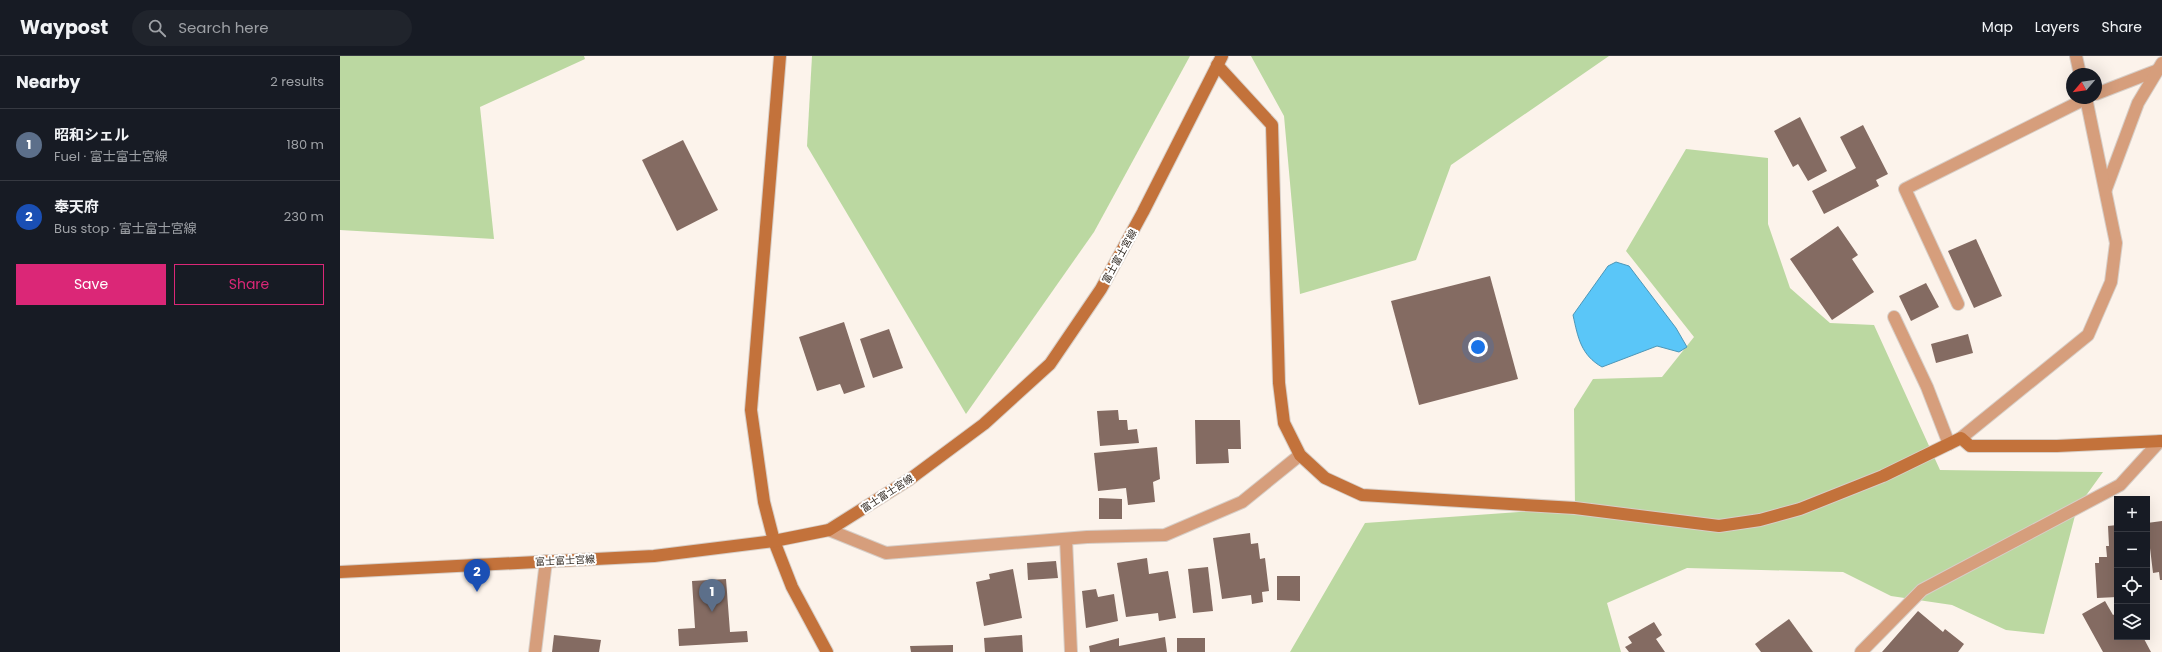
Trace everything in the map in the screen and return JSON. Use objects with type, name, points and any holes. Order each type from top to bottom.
[{"type":"street","points":[[780,56],[752,410],[764,502],[774,540],[792,586],[827,652]]},
{"type":"street","points":[[2076,56],[2079,68]]},
{"type":"street","points":[[1220,60],[1272,125],[1279,383],[1284,423],[1300,454],[1325,478],[1362,495],[1575,508],[1720,526],[1760,520],[1800,509],[1883,476],[1961,438],[2088,335],[2111,282],[2116,243],[2087,104]]},
{"type":"street","name":"富士富士宮線","points":[[340,572],[654,556],[774,540],[829,530],[910,479],[984,424],[1050,364],[1108,276],[1143,212],[1220,60]]},
{"type":"street","points":[[2102,91],[2160,66]]},
{"type":"street","points":[[2106,189],[2138,102],[2160,66]]},
{"type":"street","points":[[1958,304],[1905,189],[2074,104]]},
{"type":"street","points":[[1894,317],[1927,387],[1949,444]]},
{"type":"street","points":[[1961,438],[1970,446],[2057,446],[2161,441]]},
{"type":"street","points":[[1861,652],[1922,590],[2120,485],[2161,441]]},
{"type":"street","points":[[829,530],[886,553],[1066,539],[1165,535],[1242,502],[1300,454]]},
{"type":"street","points":[[1066,539],[1071,652]]},
{"type":"street","points":[[535,652],[546,561]]},
{"type":"green space","points":[[340,56],[584,56],[585,59],[480,107],[494,239],[340,230]]},
{"type":"green space","points":[[812,56],[1190,56],[1094,232],[966,414],[807,146]]},
{"type":"green space","points":[[1251,56],[1609,56],[1451,165],[1416,260],[1300,294],[1284,116]]},
{"type":"green space","points":[[1686,149],[1768,158],[1768,224],[1790,288],[1830,323],[1874,325],[1940,470],[2103,472],[2077,508],[2044,634],[2006,630],[1952,605],[1891,596],[1843,572],[1687,568],[1607,603],[1621,652],[1290,652],[1365,523],[1575,508],[1574,409],[1593,379],[1662,377],[1694,337],[1626,251]]},
{"type":"water","points":[[1616,262],[1629,266],[1676,328],[1687,347],[1679,352],[1657,346],[1602,367],[1589,357],[1579,338],[1573,315],[1608,266]]},
{"type":"building","points":[[1800,117],[1827,171],[1808,181],[1798,164],[1793,167],[1774,131]]},
{"type":"building","points":[[1863,125],[1888,174],[1876,180],[1879,186],[1824,214],[1812,191],[1856,168],[1840,137]]},
{"type":"building","points":[[683,140],[718,210],[677,231],[642,160]]},
{"type":"building","points":[[1838,226],[1858,255],[1852,259],[1874,292],[1832,320],[1790,259]]},
{"type":"building","points":[[1976,239],[2002,296],[1974,308],[1948,251]]},
{"type":"building","points":[[1490,276],[1518,379],[1419,405],[1391,301]]},
{"type":"building","points":[[1926,283],[1939,307],[1911,321],[1899,296]]},
{"type":"building","points":[[844,322],[865,387],[844,394],[840,384],[817,391],[799,337]]},
{"type":"building","points":[[889,329],[903,368],[873,378],[860,339]]},
{"type":"building","points":[[1968,334],[1973,353],[1936,363],[1931,344]]},
{"type":"building","points":[[1118,410],[1119,420],[1127,420],[1128,430],[1137,429],[1139,443],[1100,446],[1097,411]]},
{"type":"building","points":[[1195,420],[1240,420],[1241,449],[1228,449],[1229,463],[1196,464]]},
{"type":"building","points":[[1157,447],[1160,479],[1153,482],[1155,502],[1128,505],[1126,488],[1098,491],[1094,453]]},
{"type":"building","points":[[1099,498],[1122,499],[1122,519],[1099,519]]},
{"type":"building","points":[[2162,521],[2162,580],[2160,580],[2159,572],[2153,573],[2150,548],[2150,523]]},
{"type":"building","points":[[2114,525],[2114,597],[2097,598],[2095,563],[2099,563],[2099,557],[2107,557],[2106,546],[2109,546],[2108,526]]},
{"type":"building","points":[[1250,533],[1251,544],[1258,543],[1260,559],[1265,558],[1269,591],[1262,592],[1263,602],[1252,604],[1251,595],[1222,599],[1213,538]]},
{"type":"building","points":[[1147,558],[1149,574],[1168,571],[1176,618],[1159,621],[1158,613],[1126,617],[1117,563]]},
{"type":"building","points":[[1056,561],[1058,578],[1028,580],[1027,563]]},
{"type":"building","points":[[1208,567],[1213,611],[1193,613],[1188,569]]},
{"type":"building","points":[[1013,569],[1022,618],[984,626],[976,582],[990,579],[989,574]]},
{"type":"building","points":[[1277,576],[1300,576],[1300,601],[1277,600]]},
{"type":"building","points":[[726,579],[730,632],[747,631],[748,642],[679,646],[678,629],[695,628],[692,581]]},
{"type":"building","points":[[1096,589],[1098,597],[1114,594],[1118,621],[1086,628],[1082,591]]},
{"type":"building","points":[[2105,601],[2114,614],[2114,640],[2145,640],[2151,652],[2103,652],[2082,614]]},
{"type":"building","points":[[1918,611],[1943,632],[1945,629],[1964,644],[1958,652],[1882,652]]},
{"type":"building","points":[[1789,619],[1813,652],[1761,652],[1755,644]]},
{"type":"building","points":[[1654,622],[1662,635],[1656,639],[1665,652],[1629,652],[1625,647],[1632,643],[1628,637]]},
{"type":"building","points":[[554,635],[601,640],[599,652],[552,652]]},
{"type":"building","points":[[1022,635],[1023,652],[985,652],[984,638]]},
{"type":"building","points":[[1165,637],[1167,652],[1090,652],[1089,646],[1119,638],[1119,646]]},
{"type":"building","points":[[1177,638],[1205,638],[1205,652],[1177,652]]},
{"type":"building","points":[[953,645],[953,652],[911,652],[910,646]]},
{"type":"place","name":"奉天府","points":[[477,592]]},
{"type":"place","name":"昭和シェル","points":[[712,612]]}]
